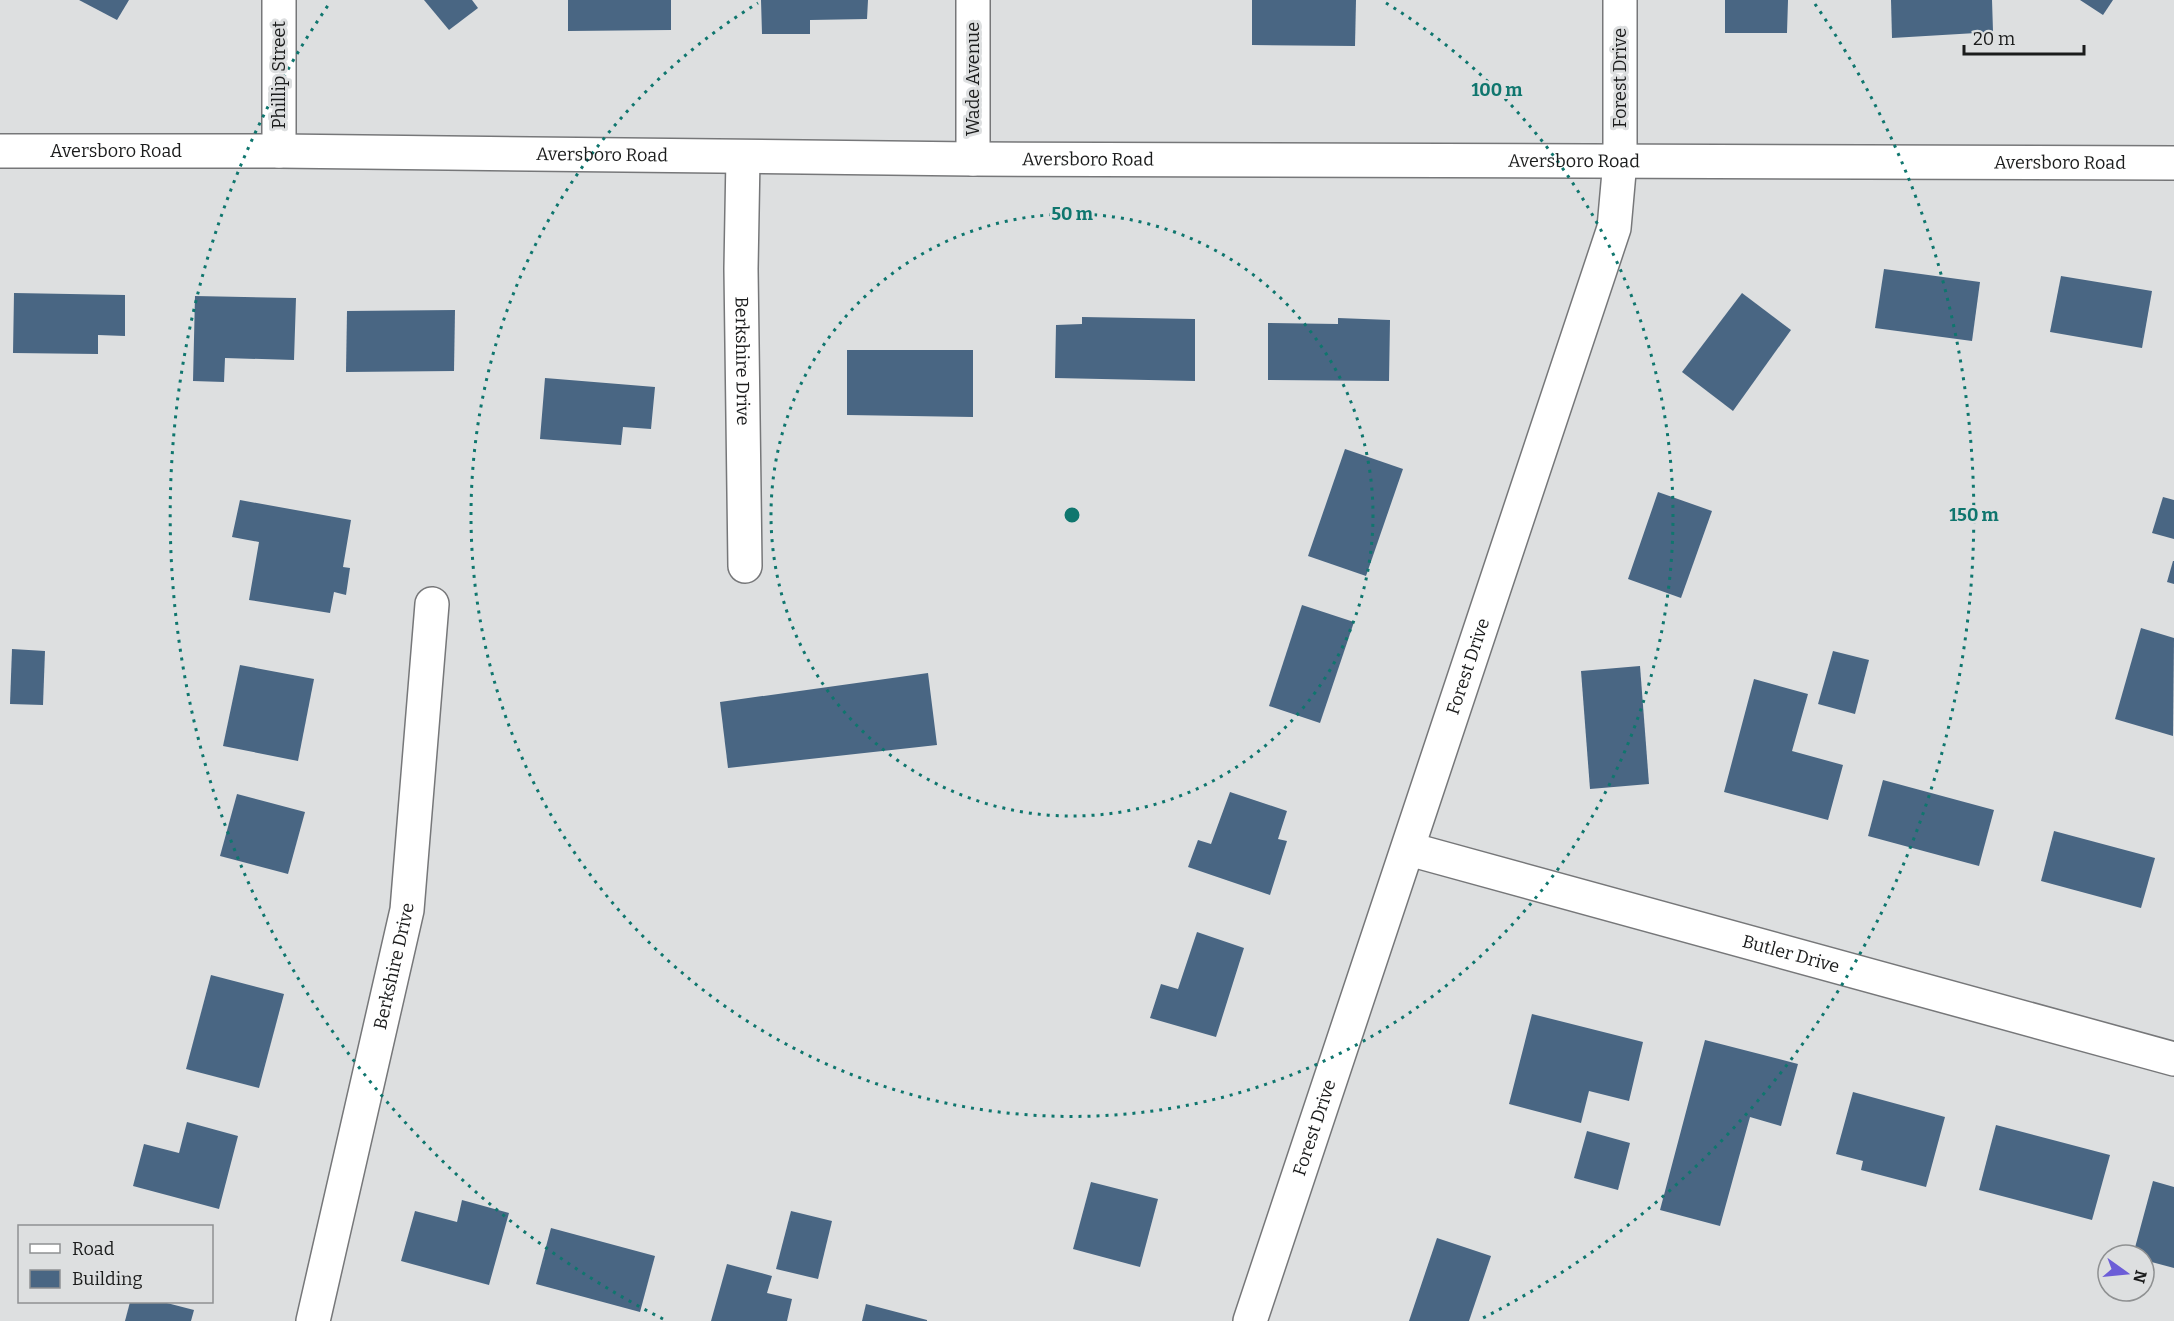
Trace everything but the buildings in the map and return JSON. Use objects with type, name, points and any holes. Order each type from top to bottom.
[{"type":"street","name":"Phillip Street","points":[[279,0],[279,151]]},
{"type":"street","name":"Wade Avenue","points":[[973,0],[973,159]]},
{"type":"street","name":"Forest Drive","points":[[1250,1321],[1614,228],[1620,161],[1620,0]]},
{"type":"street","name":"Aversboro Road","points":[[0,151],[279,151],[973,159],[2174,163]]},
{"type":"street","name":"Berkshire Drive","points":[[743,157],[741,270],[745,566]]},
{"type":"street","name":"Berkshire Drive","points":[[313,1321],[407,910],[432,604]]},
{"type":"street","name":"Butler Drive","points":[[1409,849],[2174,1059]]}]
